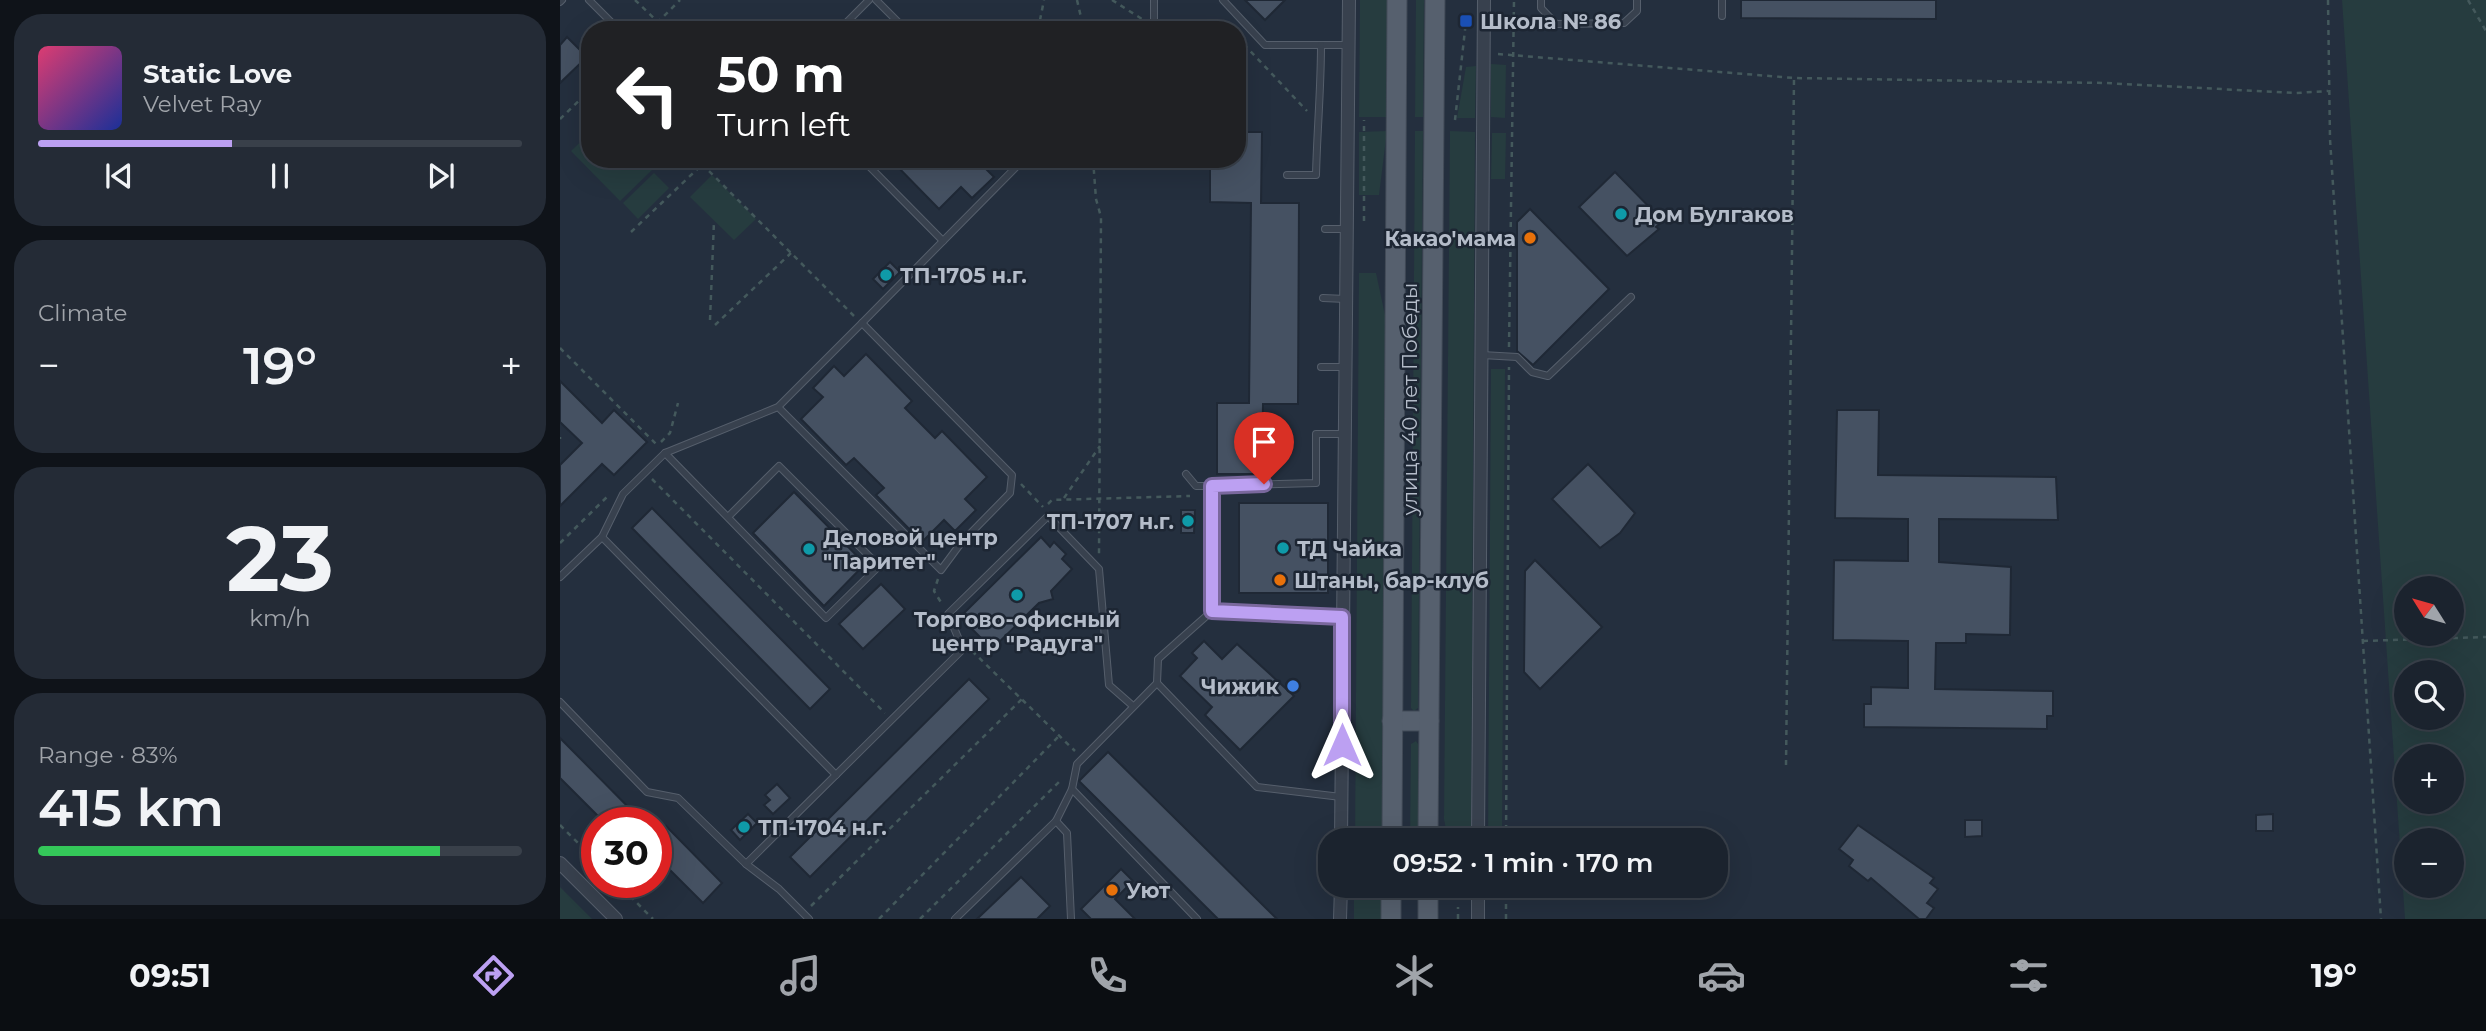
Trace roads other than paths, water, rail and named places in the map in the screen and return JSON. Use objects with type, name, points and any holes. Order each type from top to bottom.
[{"type":"main road","name":"улица 40 лет Победы","points":[[1392,828],[1397,0]]},
{"type":"main road","name":"улица 40 лет Победы","points":[[1428,828],[1435,0]]},
{"type":"main road","points":[[1392,721],[1429,721]]},
{"type":"main road","points":[[1391,898],[1391,919]]},
{"type":"main road","points":[[1428,898],[1428,919]]},
{"type":"street","points":[[1341,828],[1349,0]]},
{"type":"street","points":[[1478,828],[1485,0]]},
{"type":"street","points":[[560,863],[616,919]]},
{"type":"street","points":[[1340,898],[1340,919]]},
{"type":"street","points":[[1478,898],[1478,919]]},
{"type":"lane","points":[[589,0],[611,21]]},
{"type":"lane","points":[[848,21],[869,0]]},
{"type":"lane","points":[[876,0],[897,21]]},
{"type":"lane","points":[[1154,0],[1154,21]]},
{"type":"lane","points":[[1223,0],[1243,21]]},
{"type":"lane","points":[[1541,0],[1541,8],[1556,24],[1569,24],[1624,23],[1637,11],[1637,0]]},
{"type":"lane","points":[[1722,16],[1723,0]]},
{"type":"lane","points":[[1246,25],[1265,45],[1348,45]]},
{"type":"lane","points":[[1287,175],[1316,176],[1317,120],[1322,99],[1321,45]]},
{"type":"lane","points":[[871,168],[943,241]]},
{"type":"lane","points":[[560,578],[603,537],[623,494],[665,453],[778,407],[1015,168]]},
{"type":"lane","points":[[1325,229],[1347,229]]},
{"type":"lane","points":[[1482,355],[1517,358],[1532,372],[1548,376],[1631,297]]},
{"type":"lane","points":[[1323,298],[1346,299]]},
{"type":"lane","points":[[778,407],[941,570],[961,543],[1010,493],[1012,475],[862,323]]},
{"type":"lane","points":[[1321,367],[1345,367]]},
{"type":"lane","points":[[1186,474],[1196,486],[1316,482],[1316,434],[1345,434]]},
{"type":"lane","points":[[665,453],[729,516]]},
{"type":"lane","points":[[779,466],[879,566],[826,618],[726,519],[729,516],[779,466]]},
{"type":"lane","points":[[1212,486],[1212,611]]},
{"type":"lane","points":[[746,864],[962,649],[948,614],[1048,516],[1099,569],[1109,685],[1133,706]]},
{"type":"lane","points":[[603,537],[836,775]]},
{"type":"lane","points":[[955,919],[1056,821],[1072,789],[1079,761],[1157,683],[1158,659],[1212,611],[1342,617]]},
{"type":"lane","points":[[1157,683],[1257,787],[1341,797]]},
{"type":"lane","points":[[560,702],[647,792],[678,798],[746,864],[806,916]]},
{"type":"lane","points":[[1072,789],[1197,919]]},
{"type":"lane","points":[[1056,821],[1067,833],[1071,919]]},
{"type":"place","name":"Школа № 86","points":[[1466,21]]},
{"type":"place","name":"Дом Булгаков","points":[[1621,214]]},
{"type":"place","name":"Какао'мама","points":[[1530,238]]},
{"type":"place","name":"ТП-1705 н.г.","points":[[886,275]]},
{"type":"place","name":"ТП-1707 н.г.","points":[[1188,521]]},
{"type":"place","name":"ТД Чайка","points":[[1283,548]]},
{"type":"place","name":"Деловой центр \"Паритет\"","points":[[809,549]]},
{"type":"place","name":"Штаны, бар-клуб","points":[[1280,580]]},
{"type":"place","name":"Торгово-офисный центр \"Радуга\"","points":[[1017,595]]},
{"type":"place","name":"Чижик","points":[[1293,686]]},
{"type":"place","name":"ТП-1704 н.г.","points":[[744,827]]},
{"type":"place","name":"Уют","points":[[1112,890]]}]
